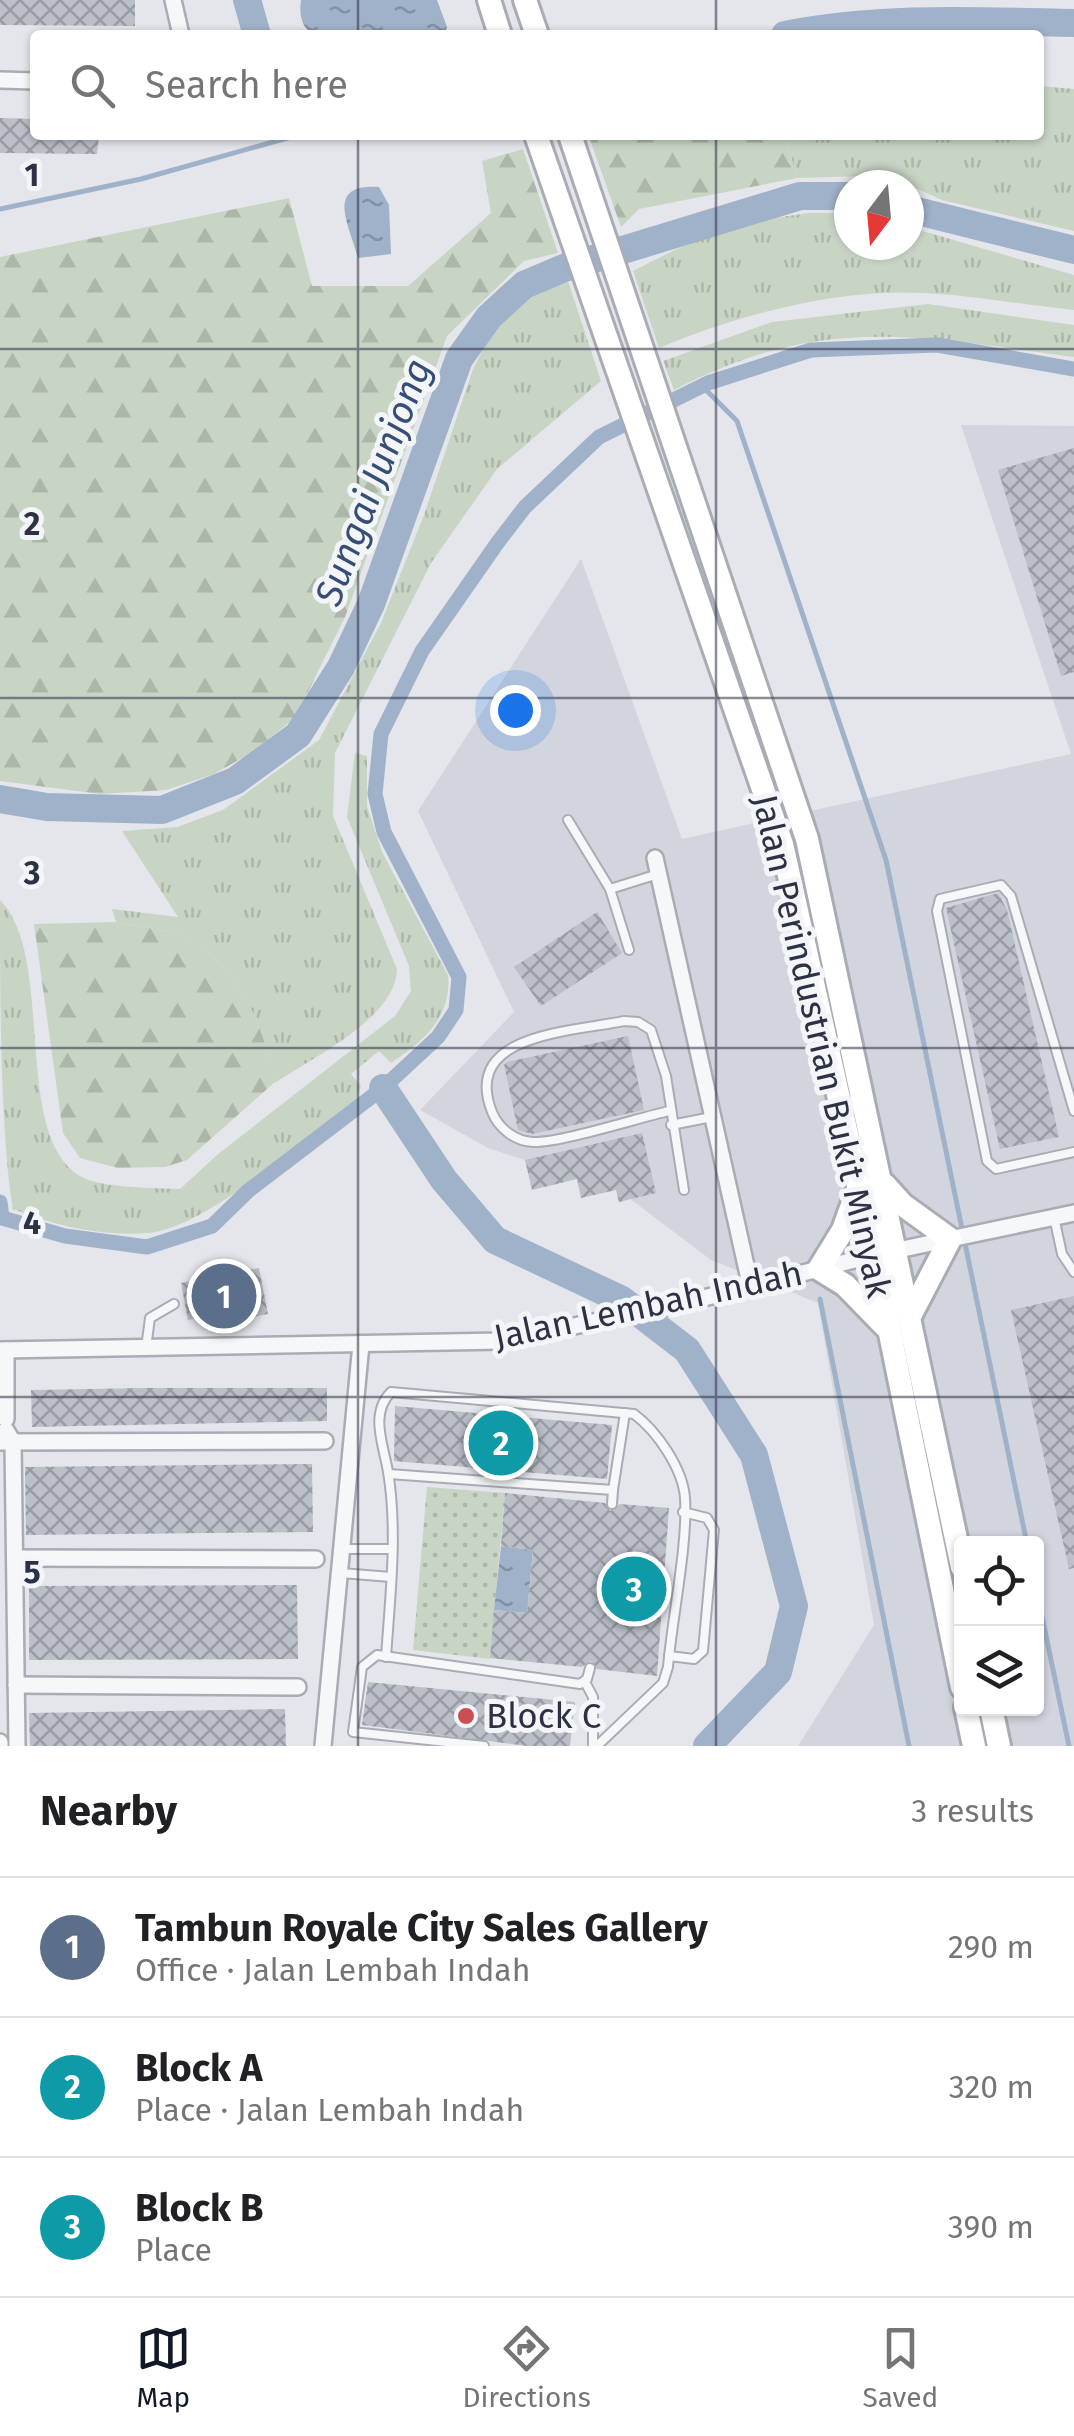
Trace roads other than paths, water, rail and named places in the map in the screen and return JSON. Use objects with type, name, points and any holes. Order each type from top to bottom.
[{"type":"main road","points":[[489,0],[499,30]]},
{"type":"main road","name":"Jalan Perindustrian Bukit Minyak","points":[[538,140],[652,460],[782,844],[858,1186],[909,1318],[956,1536]]},
{"type":"main road","name":"Jalan Perindustrian Bukit Minyak","points":[[572,140],[807,839],[883,1182],[887,1329],[954,1649]]},
{"type":"main road","points":[[883,1182],[903,1205],[959,1238],[909,1318]]},
{"type":"main road","points":[[858,1186],[843,1230],[818,1269],[868,1305],[887,1329]]},
{"type":"main road","points":[[968,1716],[974,1746]]},
{"type":"main road","points":[[993,1716],[999,1746]]},
{"type":"street","points":[[173,0],[179,30]]},
{"type":"street","points":[[0,80],[30,82]]},
{"type":"street","points":[[656,866],[751,1288]]},
{"type":"street","name":"Jalan Lembah Indah","points":[[3,1350],[502,1340],[593,1324],[884,1253],[1074,1212]]},
{"type":"street","points":[[323,1746],[361,1344]]},
{"type":"street","points":[[3,1350],[6,1420]]},
{"type":"street","points":[[17,1746],[16,1558],[4,1442],[324,1442]]},
{"type":"street","points":[[16,1558],[316,1559]]},
{"type":"street","points":[[16,1686],[298,1687]]},
{"type":"lane","points":[[568,820],[610,888],[630,950]]},
{"type":"lane","points":[[610,888],[656,866]]},
{"type":"lane","points":[[1074,1112],[1011,896],[1000,885],[940,899],[937,910],[988,1161],[996,1169],[1074,1152]]},
{"type":"lane","points":[[669,1111],[534,1142],[510,1137],[493,1115],[486,1088],[491,1062],[506,1046],[624,1020],[652,1030],[666,1076],[684,1190]]},
{"type":"lane","points":[[671,1125],[712,1117]]},
{"type":"lane","points":[[1054,1217],[1062,1254],[1074,1272]]},
{"type":"lane","points":[[146,1348],[150,1318],[174,1304]]},
{"type":"lane","points":[[386,1657],[392,1577],[389,1474],[380,1416],[383,1401],[391,1392],[625,1413],[649,1425],[671,1460],[685,1496],[663,1683],[595,1746]]},
{"type":"lane","points":[[612,1504],[625,1413]]},
{"type":"lane","points":[[389,1474],[613,1490]]},
{"type":"lane","points":[[669,1656],[700,1656],[705,1634],[714,1530],[707,1518],[683,1512]]},
{"type":"lane","points":[[342,1549],[390,1550]]},
{"type":"lane","points":[[340,1573],[392,1577]]},
{"type":"lane","points":[[484,1746],[419,1743],[353,1732],[362,1667],[377,1655],[585,1682]]},
{"type":"lane","points":[[590,1668],[585,1682],[593,1697],[595,1746]]},
{"type":"water","points":[[301,0],[437,0],[447,27],[308,30],[300,11]]},
{"type":"water","points":[[379,187],[389,205],[391,254],[358,258],[346,220],[346,199],[362,188]]},
{"type":"water","points":[[501,1546],[533,1550],[527,1613],[494,1610]]},
{"type":"waterway","points":[[247,0],[256,30]]},
{"type":"waterway","points":[[815,30],[893,22],[1074,23]]},
{"type":"waterway","points":[[0,209],[141,179],[280,140]]},
{"type":"waterway","name":"Sungai Junjong","points":[[0,799],[47,807],[162,810],[235,781],[298,735],[341,667],[371,604],[459,359],[489,317],[524,285],[564,268],[800,196],[834,196]]},
{"type":"waterway","name":"Sungai Junjong","points":[[924,213],[1074,250]]},
{"type":"waterway","points":[[0,1202],[2,1218],[65,1236],[147,1247],[212,1226],[248,1191],[383,1088],[438,1037],[456,1010],[459,977],[384,832],[375,794],[381,734],[422,651],[498,542],[525,507],[599,437],[708,383],[811,350],[937,345],[1074,369]]},
{"type":"waterway","points":[[702,386],[737,421],[886,860],[1025,1536]]},
{"type":"waterway","points":[[383,1088],[444,1180],[495,1240],[622,1300],[687,1350],[754,1455],[794,1606],[778,1672],[707,1746]]},
{"type":"waterway","points":[[820,1299],[909,1746]]},
{"type":"waterway","points":[[1044,1626],[1069,1746]]},
{"type":"place","name":"Tambun Royale City Sales Gallery","points":[[224,1296]]},
{"type":"place","name":"Block A","points":[[501,1443]]},
{"type":"place","name":"Block B","points":[[634,1589]]},
{"type":"place","name":"Block C","points":[[466,1716]]}]
